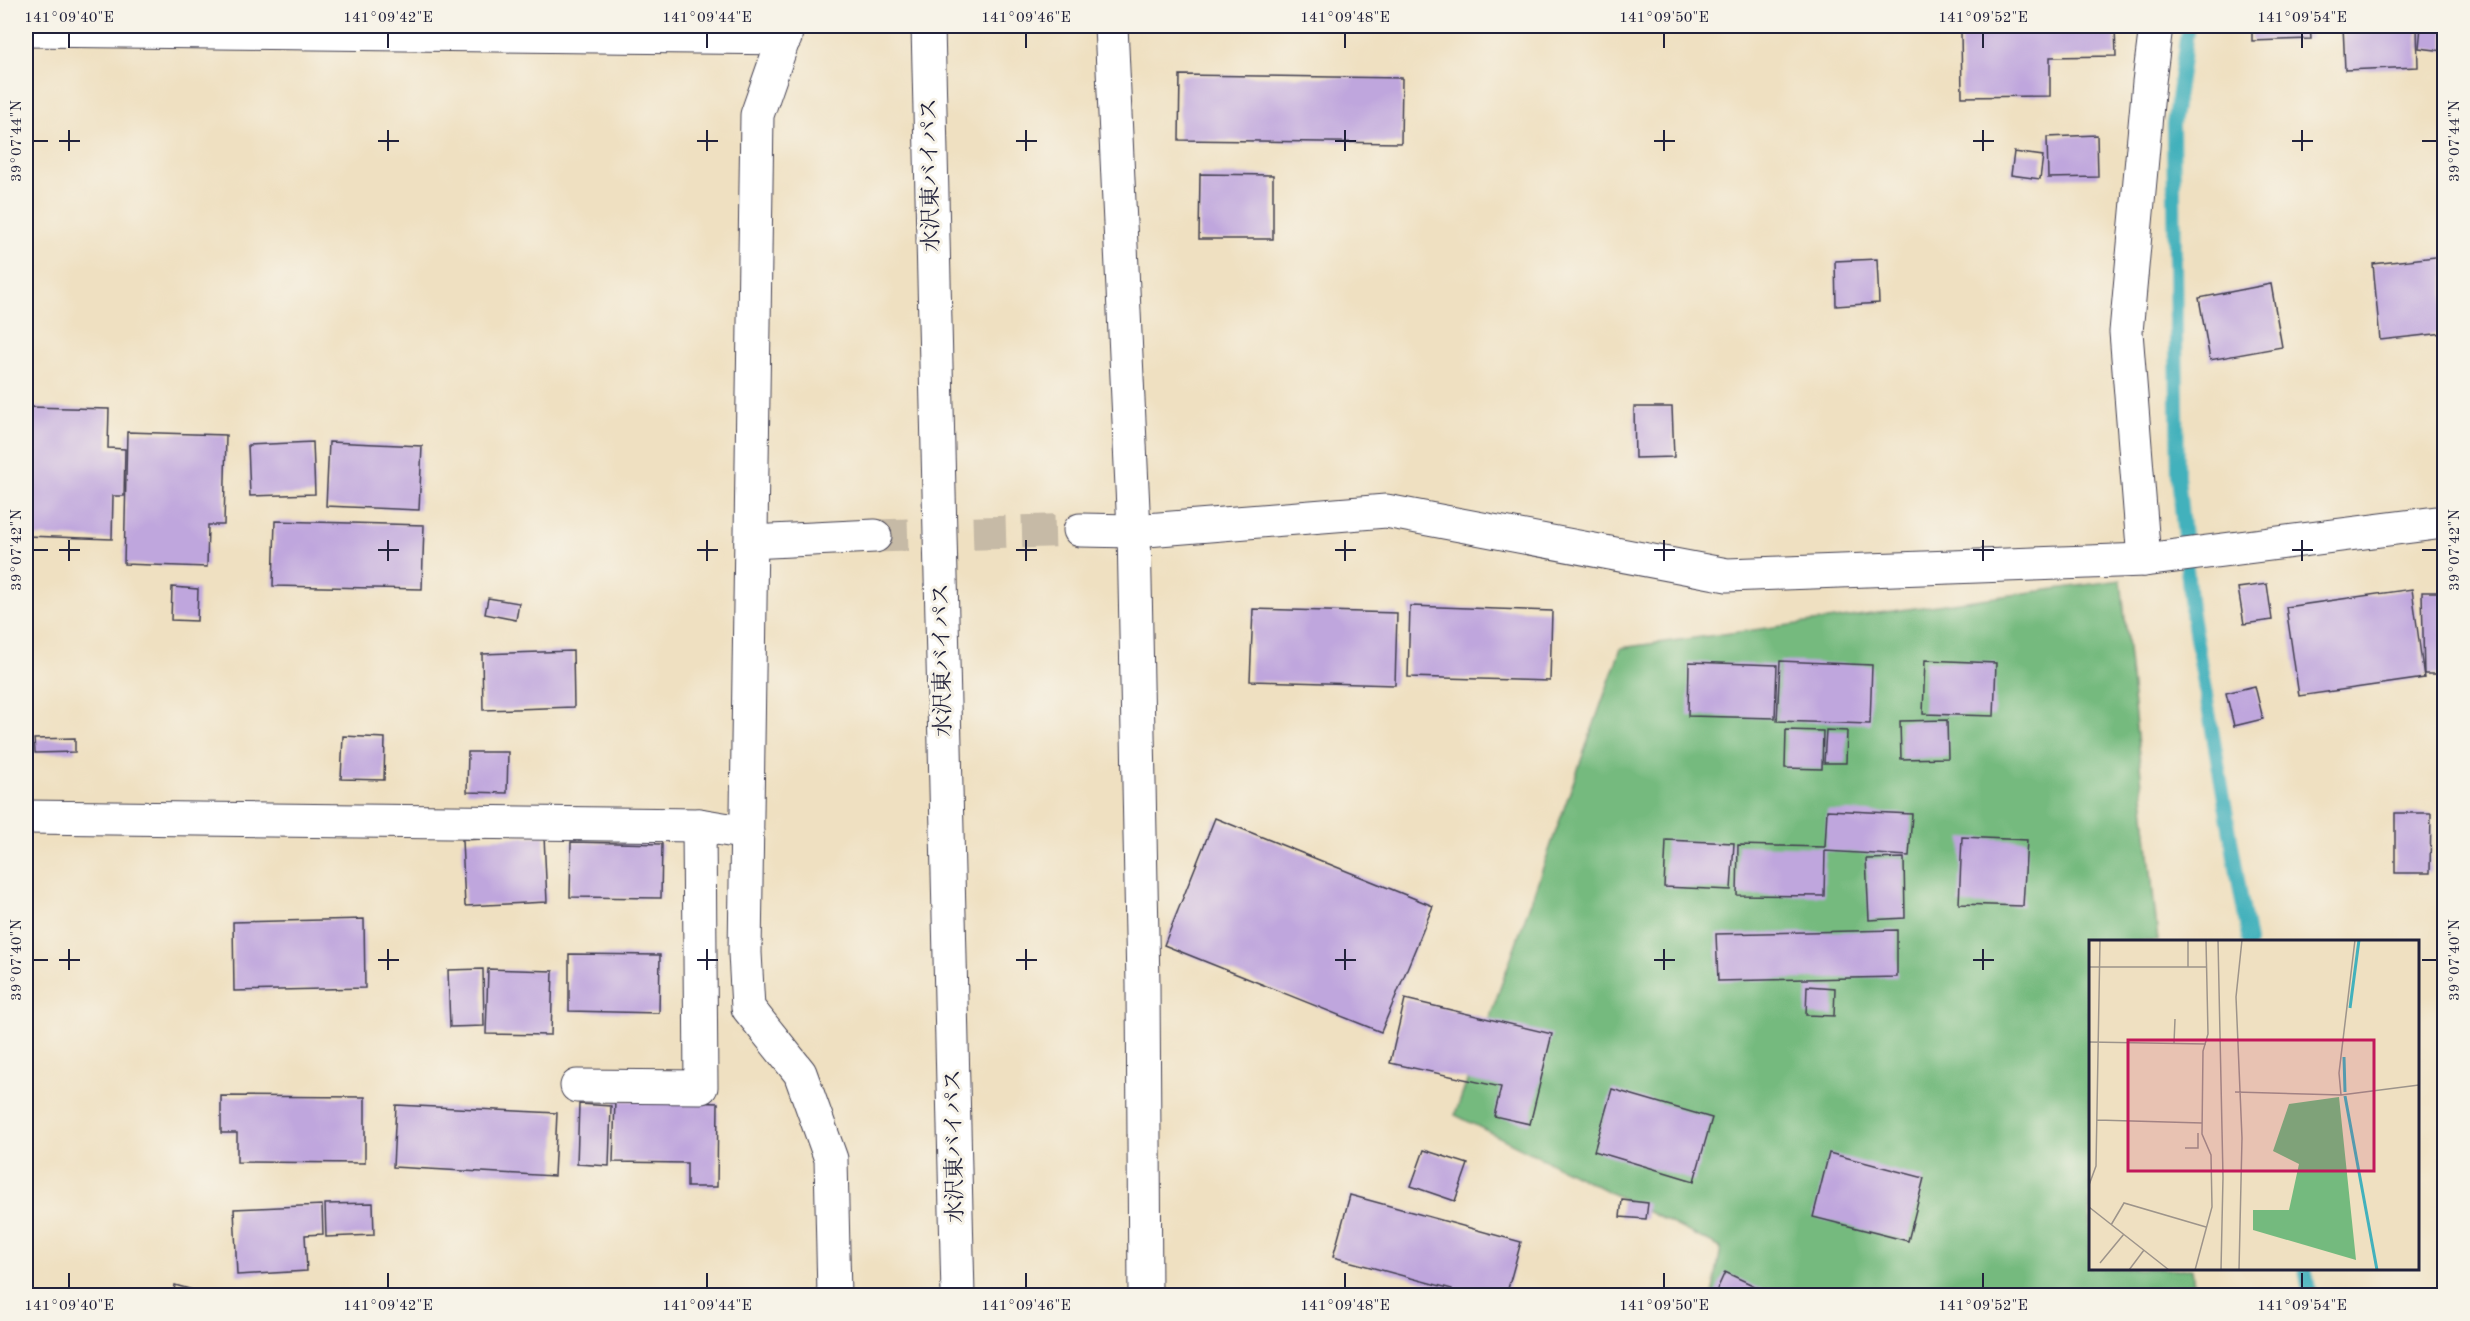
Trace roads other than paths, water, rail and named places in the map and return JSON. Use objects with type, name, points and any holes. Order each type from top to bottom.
[{"type":"main road","name":"水沢東バイパス","points":[[928,26],[958,1296]]},
{"type":"main road","points":[[1111,26],[1134,531],[1143,985],[1145,1296]]},
{"type":"main road","points":[[2144,560],[2126,332],[2156,26]]},
{"type":"main road","points":[[26,30],[787,32],[757,115],[745,953],[748,1008],[800,1073],[831,1159],[834,1296]]},
{"type":"main road","points":[[1080,530],[1134,531],[1386,511],[1727,575],[2144,560],[2445,522]]},
{"type":"main road","points":[[751,542],[875,536]]},
{"type":"main road","points":[[26,817],[699,825],[747,834]]},
{"type":"main road","points":[[577,1086],[701,1087],[699,825]]},
{"type":"waterway","points":[[2188,26],[2173,125],[2178,476],[2191,609],[2249,940]]},
{"type":"waterway","points":[[2305,1270],[2310,1296]]},
{"type":"tunnel","points":[[875,536],[1080,530]]}]
